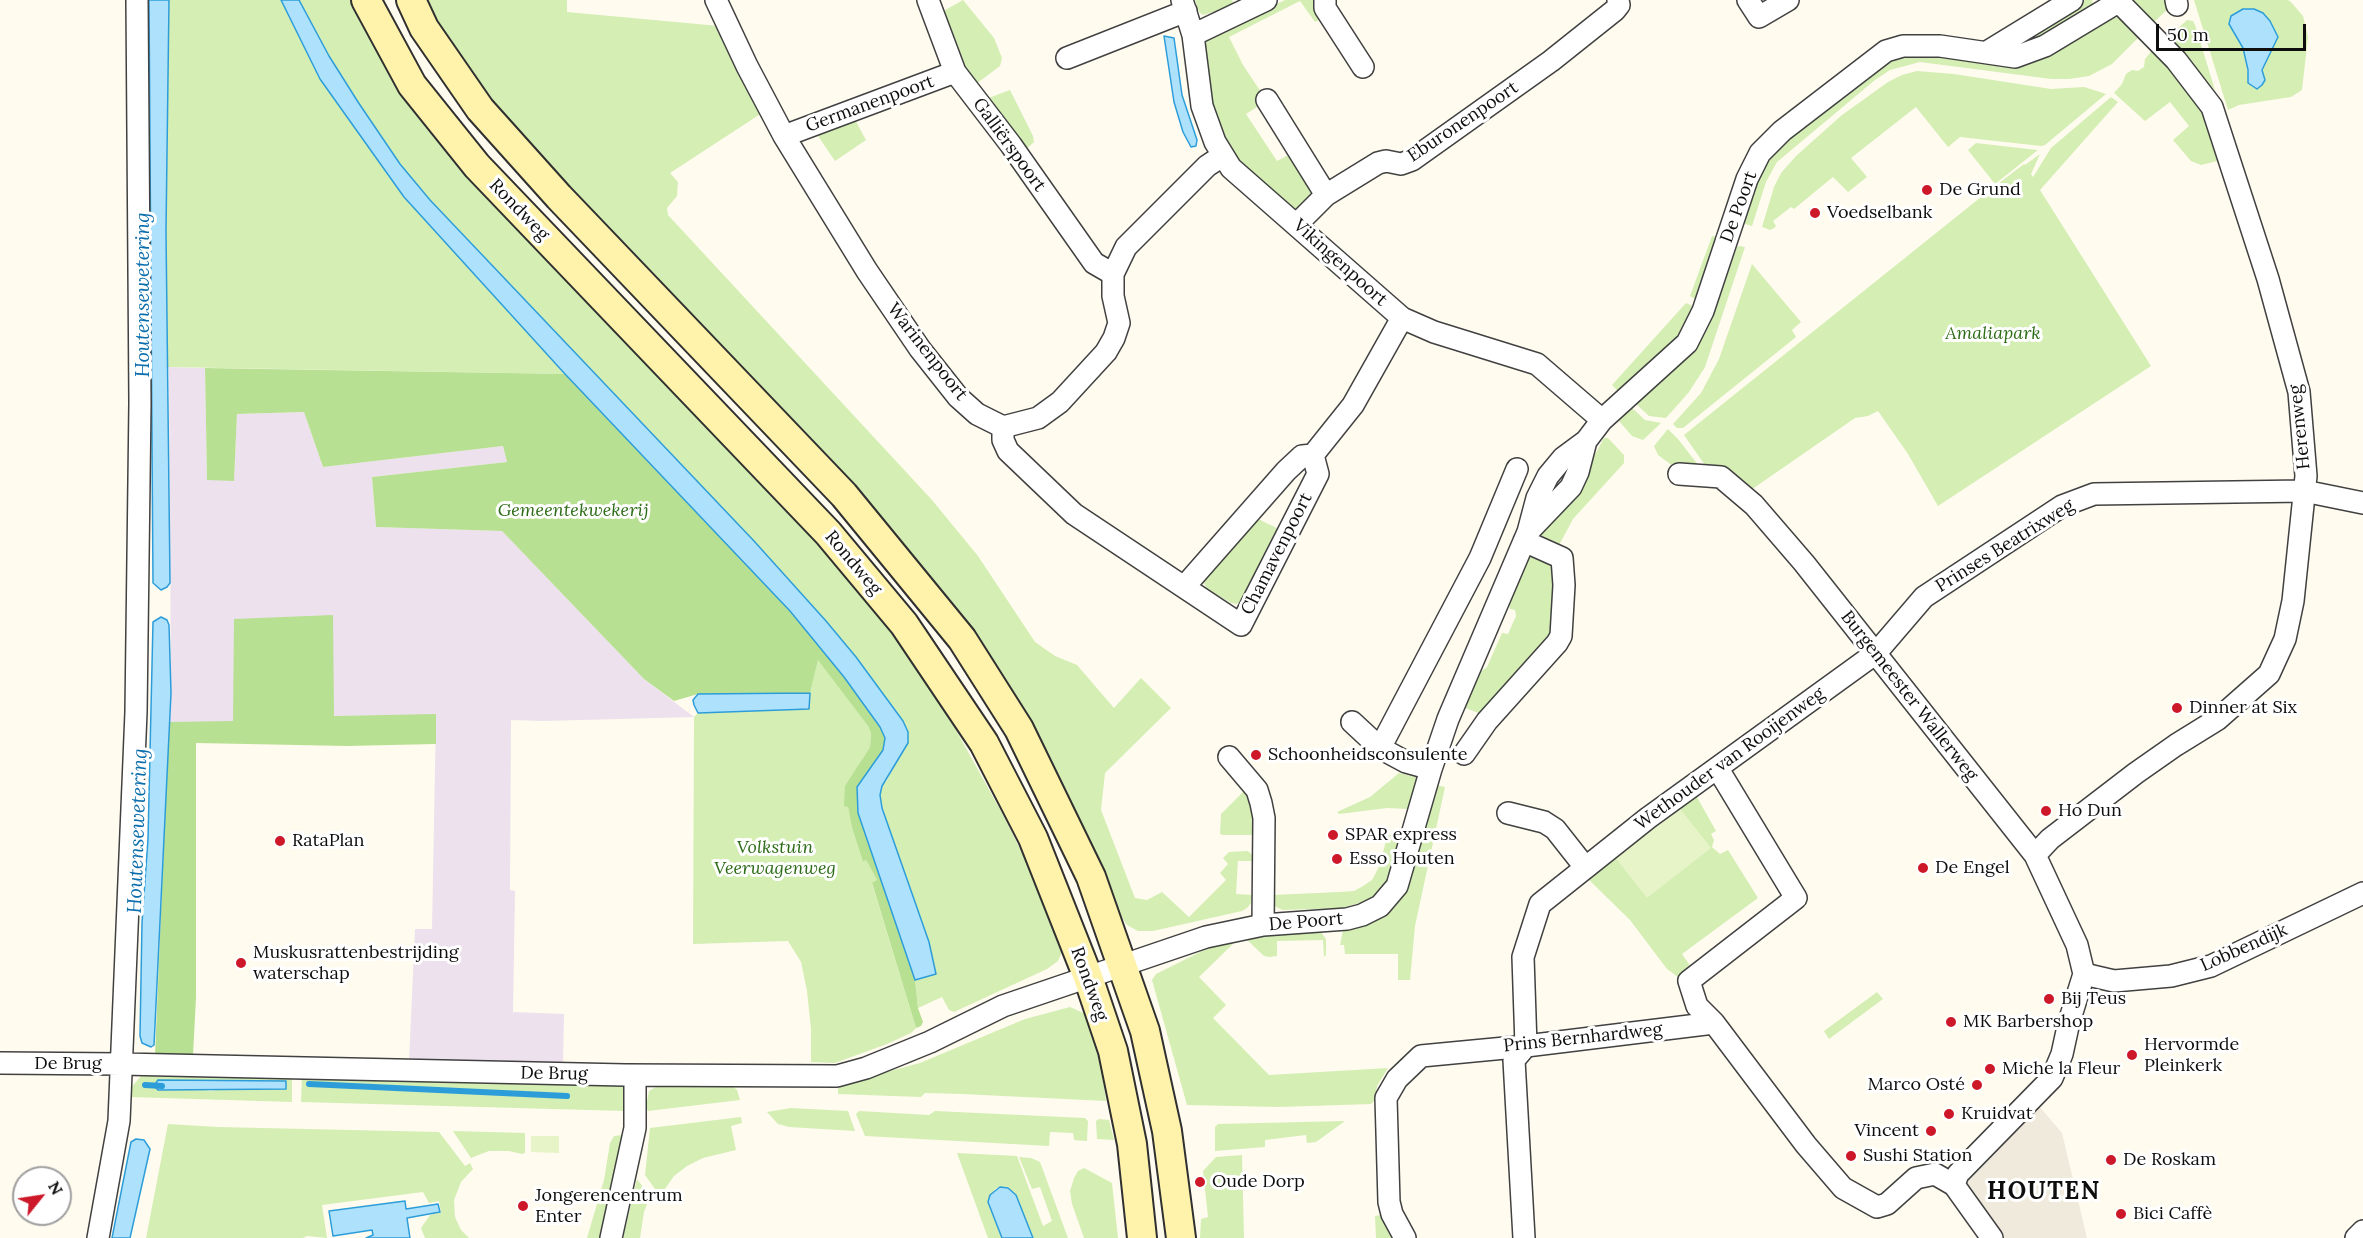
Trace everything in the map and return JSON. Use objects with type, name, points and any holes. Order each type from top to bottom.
[{"type":"main road","name":"Rondweg","points":[[366,0],[412,85],[477,166],[828,533],[904,624],[984,743],[1033,838],[1088,977],[1113,1051],[1132,1144],[1142,1238]]},
{"type":"main road","name":"Rondweg","points":[[411,0],[424,28],[480,109],[559,197],[844,495],[962,639],[1019,729],[1091,877],[1145,1031],[1167,1131],[1181,1238]]},
{"type":"street","points":[[99,1238],[118,1121],[122,1064],[139,603],[137,0]]},
{"type":"street","name":"Warinenpoort","points":[[716,0],[784,136],[867,271],[920,349],[958,397],[976,414],[1003,427]]},
{"type":"street","name":"Galliërspoort","points":[[928,0],[955,72],[1011,145],[1094,263],[1113,274]]},
{"type":"street","points":[[1193,35],[1241,6],[1266,0]]},
{"type":"street","points":[[1325,0],[1324,8],[1363,67]]},
{"type":"street","name":"Eburonenpoort","points":[[1297,224],[1326,195],[1378,163],[1386,161],[1401,164],[1412,160],[1558,56],[1615,10],[1619,5],[1618,0]]},
{"type":"street","points":[[1748,0],[1759,17],[1788,0]]},
{"type":"street","points":[[1987,52],[2072,0]]},
{"type":"street","name":"De Poort","points":[[1088,977],[1206,937],[1263,925],[1347,919],[1380,906],[1397,886],[1448,719],[1526,537],[1571,487],[1578,472],[1586,441],[1602,420],[1687,343],[1703,311],[1747,179],[1760,153],[1775,138],[1886,51],[1904,46],[1940,46],[2015,57],[2045,46],[2118,1]]},
{"type":"street","name":"Herenweg","points":[[2035,855],[2050,839],[2136,773],[2218,719],[2269,674],[2284,639],[2293,601],[2304,491],[2306,454],[2299,392],[2268,279],[2212,107],[2176,60],[2118,1]]},
{"type":"street","name":"Vikingenpoort","points":[[1067,58],[1184,5],[1193,35],[1202,106],[1222,156],[1231,168],[1402,318],[1434,332],[1537,364],[1602,420]]},
{"type":"street","name":"Germanenpoort","points":[[784,136],[955,72]]},
{"type":"street","points":[[1267,100],[1326,195]]},
{"type":"street","points":[[1003,427],[1038,418],[1060,402],[1106,352],[1119,323],[1113,296],[1113,274],[1126,247],[1207,166],[1222,156]]},
{"type":"street","name":"Chamavenpoort","points":[[1184,587],[1286,471],[1302,456],[1312,455],[1353,405],[1402,318]]},
{"type":"street","name":"Chamavenpoort","points":[[1003,427],[1003,440],[1008,451],[1074,514],[1241,625],[1318,474],[1312,455]]},
{"type":"street","points":[[1380,748],[1480,558],[1517,468]]},
{"type":"street","name":"Burgemeester Wallerweg","points":[[1679,474],[1721,477],[1754,505],[1876,653],[2035,855],[2077,945],[2084,974]]},
{"type":"street","name":"Prinses Beatrixweg","points":[[1876,653],[1924,597],[2062,506],[2094,494],[2304,491],[2363,503]]},
{"type":"street","points":[[1464,754],[1487,721],[1561,636],[1564,585],[1562,558],[1526,537]]},
{"type":"street","points":[[1480,558],[1512,569]]},
{"type":"street","name":"Wethouder van Rooijenweg","points":[[1526,1046],[1523,957],[1540,904],[1648,818],[1876,653]]},
{"type":"street","points":[[1352,722],[1380,748],[1406,762],[1431,769]]},
{"type":"street","points":[[1229,757],[1257,790],[1262,803],[1264,818],[1263,925]]},
{"type":"street","points":[[1718,769],[1796,898],[1689,981],[1690,991],[1697,1006],[1714,1023],[1806,1145],[1843,1188],[1877,1207],[1887,1204],[1916,1178],[1935,1174],[1954,1185],[1992,1238]]},
{"type":"street","points":[[1509,813],[1544,822],[1555,829],[1585,867]]},
{"type":"street","name":"Lobbendijk","points":[[2084,974],[2114,981],[2171,976],[2211,966],[2363,893]]},
{"type":"street","points":[[1954,1185],[1958,1174],[2052,1078],[2062,1053],[2084,974]]},
{"type":"street","name":"De Brug","points":[[0,1063],[634,1076],[849,1074],[930,1042],[1003,1006],[1088,977]]},
{"type":"street","name":"Prins Bernhardweg","points":[[1406,1238],[1392,1215],[1389,1202],[1386,1098],[1397,1079],[1421,1056],[1526,1046],[1714,1023]]},
{"type":"street","points":[[1524,1238],[1514,1060],[1526,1046]]},
{"type":"street","points":[[611,1238],[635,1128],[634,1076]]},
{"type":"street","points":[[2356,1238],[2363,1231]]},
{"type":"shaded area","points":[[167,367],[205,368],[207,479],[234,480],[237,414],[304,412],[323,467],[503,446],[507,462],[372,477],[376,527],[502,531],[644,679],[694,717],[511,720],[510,890],[515,891],[513,1012],[564,1014],[563,1065],[409,1062],[415,929],[432,929],[436,715],[169,722],[171,693],[169,369]]},
{"type":"shaded area","points":[[2033,1099],[2062,1133],[2087,1238],[1992,1238],[1958,1174]]},
{"type":"green space","points":[[169,0],[281,0],[320,79],[404,197],[565,374],[167,367]]},
{"type":"green space","points":[[299,0],[356,0],[376,36],[860,583],[932,687],[1002,813],[1025,859],[1062,952],[1058,961],[1047,969],[954,1012],[949,1010],[942,997],[918,1008],[915,980],[936,974],[929,942],[882,808],[880,795],[882,786],[887,780],[908,732],[903,721],[856,657],[754,541],[430,200],[400,164],[358,102],[329,56]]},
{"type":"green space","points":[[423,0],[567,0],[567,12],[719,26],[765,111],[670,173],[678,182],[677,196],[667,208],[668,215],[932,500],[978,556],[1035,642],[1055,656],[1077,665],[1114,708],[1141,678],[1171,708],[1105,773],[1101,810],[1135,898],[1147,900],[1162,892],[1189,917],[1226,880],[1220,873],[1228,864],[1223,858],[1229,852],[1248,851],[1255,861],[1238,861],[1236,894],[1252,895],[1251,903],[1247,908],[1153,931],[1138,931],[1127,925],[1119,913],[1104,871],[1075,808],[1027,717],[830,465],[485,96]]},
{"type":"green space","points":[[963,0],[994,38],[1002,58],[1000,66],[976,84],[958,59],[940,13]]},
{"type":"green space","points":[[1195,0],[1232,0],[1234,5],[1222,15],[1220,10],[1203,15],[1199,12]]},
{"type":"green space","points":[[1285,0],[1318,0],[1323,18],[1315,22],[1300,1],[1229,37],[1243,65],[1263,95],[1260,105],[1246,114],[1277,161],[1290,154],[1314,195],[1304,207],[1294,209],[1246,171],[1225,141],[1210,102],[1201,52],[1205,41],[1213,35]]},
{"type":"green space","points":[[2092,0],[2093,5],[2039,43],[2005,46],[2075,3]]},
{"type":"green space","points":[[2130,0],[2172,0],[2168,9],[2154,22]]},
{"type":"green space","points":[[2194,0],[2288,0],[2303,16],[2308,37],[2302,90],[2291,97],[2239,105],[2228,110]],"holes":[[[2243,9],[2254,9],[2263,13],[2274,28],[2262,70],[2265,80],[2262,85],[2248,76],[2243,48],[2229,24],[2231,16]]]},
{"type":"green space","points":[[2110,16],[2125,20],[2138,38],[2112,64],[2089,76],[2051,79],[1920,62],[1890,70],[1777,162],[1766,182],[1752,226],[1745,224],[1744,221],[1760,173],[1770,156],[1887,62],[1911,54],[2000,61]]},
{"type":"green space","points":[[2187,20],[2193,21],[2195,25],[2215,90],[2172,43],[2175,40],[2173,33]]},
{"type":"green space","points":[[2153,49],[2200,95],[2221,160],[2201,165],[2191,161],[2173,140],[2189,126],[2170,102],[2145,121],[2114,93],[2122,84],[2126,74],[2144,67],[2145,59]]},
{"type":"green space","points":[[1917,71],[1954,74],[2051,89],[2084,87],[2106,94],[2041,146],[1960,137],[1948,147],[1916,107],[1851,158],[1867,177],[1848,192],[1833,177],[1794,209],[1791,207],[1773,221],[1776,226],[1774,228],[1770,230],[1762,227],[1774,187],[1781,173],[1796,156],[1842,115],[1888,82]]},
{"type":"green space","points":[[1010,90],[1033,136],[1034,142],[1024,151],[986,99]]},
{"type":"green space","name":"Amaliapark","points":[[2111,97],[2118,102],[2040,190],[2151,366],[1938,506],[1908,454],[1878,411],[1868,416],[1855,418],[1748,492],[1707,468],[1684,435],[1986,193],[2040,154],[2031,174],[2033,177],[2051,148]]},
{"type":"green space","points":[[853,116],[866,140],[835,161],[814,130]]},
{"type":"green space","points":[[1976,143],[2038,150],[1995,184],[1968,150]]},
{"type":"green space","points":[[1712,236],[1718,237],[1699,301],[1690,296]]},
{"type":"green space","points":[[1737,247],[1745,247],[1705,367],[1689,392],[1666,418],[1649,416],[1634,402],[1687,357],[1702,338],[1709,326]]},
{"type":"green space","points":[[1752,264],[1801,322],[1792,330],[1796,337],[1683,428],[1677,428],[1673,424],[1701,393],[1719,359]]},
{"type":"green space","points":[[1686,303],[1697,308],[1693,318],[1673,345],[1618,391],[1612,385]]},
{"type":"green space","name":"Gemeentekwekerij","points":[[205,368],[565,374],[790,611],[844,677],[880,727],[885,738],[883,750],[857,787],[858,813],[915,980],[918,1008],[923,1022],[921,1026],[916,1028],[872,883],[877,880],[866,860],[863,862],[848,807],[844,806],[845,786],[870,747],[871,734],[868,726],[818,660],[810,693],[698,694],[674,701],[644,679],[502,531],[376,527],[372,477],[507,462],[503,446],[323,467],[304,412],[237,414],[234,481],[207,480]]},
{"type":"green space","points":[[1630,406],[1645,420],[1661,423],[1643,440],[1632,436],[1619,421]]},
{"type":"green space","points":[[1668,429],[1699,466],[1673,466],[1658,455],[1654,446]]},
{"type":"green space","points":[[1604,438],[1608,438],[1624,455],[1624,463],[1573,519],[1557,549],[1536,536],[1590,464]]},
{"type":"green space","points":[[1254,517],[1281,530],[1244,600],[1236,604],[1231,603],[1206,588],[1202,578]]},
{"type":"green space","points":[[1528,555],[1558,568],[1559,627],[1486,716],[1463,707],[1476,675],[1487,667],[1502,633],[1508,634],[1516,616],[1515,610],[1510,609],[1508,599]]},
{"type":"green space","points":[[333,615],[334,716],[436,714],[436,744],[347,746],[196,743],[196,998],[193,1055],[170,1059],[155,1055],[169,722],[233,721],[234,619]]},
{"type":"green space","name":"Volkstuin Veerwagenweg","points":[[818,659],[868,726],[871,735],[870,747],[861,761],[848,807],[863,862],[866,860],[877,880],[872,884],[916,1028],[911,1033],[887,1044],[835,1063],[811,1062],[811,1029],[807,991],[801,962],[788,941],[693,944],[694,717],[698,713],[809,709],[810,693]]},
{"type":"green space","points":[[1399,773],[1419,778],[1411,806],[1408,809],[1387,808],[1339,814],[1337,812],[1370,797]]},
{"type":"green space","points":[[1435,785],[1445,787],[1415,926],[1410,980],[1398,980],[1398,954],[1345,954],[1344,945],[1340,945],[1343,930],[1352,925],[1376,921],[1386,915],[1405,893]]},
{"type":"green space","points":[[1693,790],[1716,831],[1711,834],[1714,840],[1712,847],[1720,854],[1728,850],[1758,898],[1682,954],[1691,967],[1678,977],[1667,969],[1630,920],[1585,876]]},
{"type":"green space","points":[[1244,791],[1253,798],[1254,832],[1251,835],[1220,834],[1221,814]]},
{"type":"green space","points":[[1678,806],[1711,848],[1647,898],[1614,856]]},
{"type":"green space","points":[[1396,832],[1401,840],[1389,879],[1383,888],[1369,900],[1343,908],[1283,910],[1276,907],[1273,902],[1272,895],[1354,891],[1363,886],[1372,880],[1380,865],[1387,836]]},
{"type":"green space","points":[[1318,928],[1326,939],[1324,957],[1323,940],[1277,941],[1277,956],[1269,957],[1264,956],[1246,939],[1236,941],[1199,977],[1226,1005],[1213,1018],[1269,1075],[1388,1068],[1377,1086],[1375,1100],[1371,1104],[1279,1107],[1187,1105],[1152,980],[1156,974],[1232,936]]},
{"type":"green space","points":[[1877,992],[1883,999],[1829,1039],[1824,1031]]},
{"type":"green space","points":[[1070,1007],[1090,1016],[1096,1025],[1106,1101],[925,1093],[921,1097],[838,1094],[838,1085],[920,1063],[1025,1019]]},
{"type":"green space","points":[[150,1073],[292,1073],[292,1102],[129,1097],[127,1093],[142,1075]],"holes":[[[159,1080],[286,1081],[210,1091]]]},
{"type":"green space","points":[[302,1073],[623,1084],[626,1088],[625,1111],[301,1102]]},
{"type":"green space","points":[[659,1085],[731,1085],[737,1090],[740,1100],[648,1111],[646,1107],[649,1091]]},
{"type":"green space","points":[[791,1108],[848,1111],[855,1131],[789,1127],[778,1124],[767,1112]]},
{"type":"green space","points":[[859,1111],[929,1115],[935,1111],[1085,1118],[1088,1121],[1087,1141],[1074,1140],[1073,1133],[1050,1132],[1049,1146],[865,1136],[856,1114]]},
{"type":"green space","points":[[741,1117],[742,1123],[731,1126],[736,1150],[703,1158],[687,1166],[674,1176],[660,1196],[645,1175],[650,1128]]},
{"type":"green space","points":[[1109,1120],[1114,1140],[1097,1139],[1096,1121]]},
{"type":"green space","points":[[1345,1121],[1316,1142],[1307,1143],[1306,1135],[1265,1140],[1265,1147],[1215,1151],[1215,1127],[1218,1124]]},
{"type":"green space","points":[[168,1124],[439,1132],[465,1166],[470,1163],[473,1169],[461,1182],[454,1200],[455,1217],[461,1230],[469,1238],[425,1238],[421,1228],[430,1215],[441,1212],[439,1201],[429,1203],[423,1192],[322,1205],[327,1238],[307,1236],[303,1238],[146,1238]]},
{"type":"green space","points":[[453,1131],[525,1133],[525,1153],[489,1151],[471,1158]]},
{"type":"green space","points":[[623,1135],[603,1238],[587,1238],[604,1180],[610,1143],[614,1136]]},
{"type":"green space","points":[[531,1136],[559,1136],[559,1153],[531,1152]]},
{"type":"green space","points":[[957,1153],[1017,1156],[1043,1226],[1052,1221],[1040,1187],[1032,1189],[1019,1157],[1031,1158],[1040,1162],[1068,1238],[1033,1238],[1016,1195],[1008,1188],[1000,1187],[995,1189],[988,1202],[1002,1238],[988,1238]]},
{"type":"green space","points":[[1242,1155],[1244,1238],[1200,1238],[1201,1219],[1208,1217],[1203,1171],[1216,1157]]},
{"type":"green space","points":[[1084,1168],[1112,1183],[1118,1238],[1084,1238],[1070,1191],[1078,1171]]},
{"type":"green space","points":[[637,1179],[650,1197],[644,1212],[640,1238],[623,1238]]},
{"type":"green space","points":[[1380,1215],[1397,1238],[1376,1238],[1375,1216]]},
{"type":"water","points":[[149,0],[169,0],[166,231],[170,583],[161,590],[153,583]]},
{"type":"water","points":[[281,0],[299,0],[329,56],[358,102],[400,164],[430,200],[754,541],[856,657],[903,721],[908,732],[908,743],[882,786],[880,795],[882,808],[929,942],[936,974],[915,980],[858,813],[857,787],[883,750],[885,738],[880,727],[844,677],[790,611],[565,374],[404,197],[320,79]]},
{"type":"water","points":[[2243,9],[2254,9],[2263,13],[2278,37],[2262,70],[2265,80],[2257,89],[2248,83],[2248,70],[2243,48],[2229,24],[2231,16]]},
{"type":"water","points":[[1164,36],[1174,38],[1182,95],[1197,140],[1196,146],[1191,147],[1183,132],[1174,102]]},
{"type":"water","points":[[161,617],[167,620],[169,625],[171,693],[154,1045],[151,1047],[142,1043],[140,1036],[142,923],[148,839],[153,622]]},
{"type":"water","points":[[810,693],[809,709],[698,713],[693,700],[698,694]]},
{"type":"water","points":[[158,1080],[286,1081],[286,1089],[158,1090],[154,1086]]},
{"type":"water","points":[[136,1139],[144,1140],[150,1149],[130,1238],[112,1238],[131,1142]]},
{"type":"water","points":[[1000,1187],[1008,1188],[1016,1195],[1033,1238],[1002,1238],[988,1202],[990,1195]]},
{"type":"water","points":[[405,1201],[406,1209],[438,1204],[440,1212],[407,1218],[410,1238],[366,1238],[373,1235],[372,1230],[333,1236],[329,1211]]},
{"type":"waterway","points":[[309,1084],[567,1096]]},
{"type":"waterway","points":[[145,1085],[162,1086]]},
{"type":"place","name":"De Grund","points":[[1927,190]]},
{"type":"place","name":"Voedselbank","points":[[1815,213]]},
{"type":"place","name":"Dinner at Six","points":[[2177,708]]},
{"type":"place","name":"Schoonheidsconsulente","points":[[1256,755]]},
{"type":"place","name":"Ho Dun","points":[[2046,811]]},
{"type":"place","name":"SPAR express","points":[[1333,835]]},
{"type":"place","name":"RataPlan","points":[[280,841]]},
{"type":"place","name":"Esso Houten","points":[[1337,859]]},
{"type":"place","name":"De Engel","points":[[1923,868]]},
{"type":"place","name":"Muskusrattenbestrijding waterschap","points":[[241,963]]},
{"type":"place","name":"Bij Teus","points":[[2049,999]]},
{"type":"place","name":"MK Barbershop","points":[[1951,1022]]},
{"type":"place","name":"Hervormde Pleinkerk","points":[[2132,1055]]},
{"type":"place","name":"Miche la Fleur","points":[[1990,1069]]},
{"type":"place","name":"Marco Osté","points":[[1977,1085]]},
{"type":"place","name":"Kruidvat","points":[[1949,1114]]},
{"type":"place","name":"Vincent","points":[[1931,1131]]},
{"type":"place","name":"Sushi Station","points":[[1851,1156]]},
{"type":"place","name":"De Roskam","points":[[2111,1160]]},
{"type":"place","name":"Oude Dorp","points":[[1200,1182]]},
{"type":"place","name":"Jongerencentrum Enter","points":[[523,1206]]},
{"type":"place","name":"Bici Caffè","points":[[2121,1214]]},
{"type":"district","name":"HOUTEN","points":[[2044,1192]]},
{"type":"water label","name":"Houtensewetering","points":[[143,295]]},
{"type":"water label","name":"Houtensewetering","points":[[138,831]]}]
